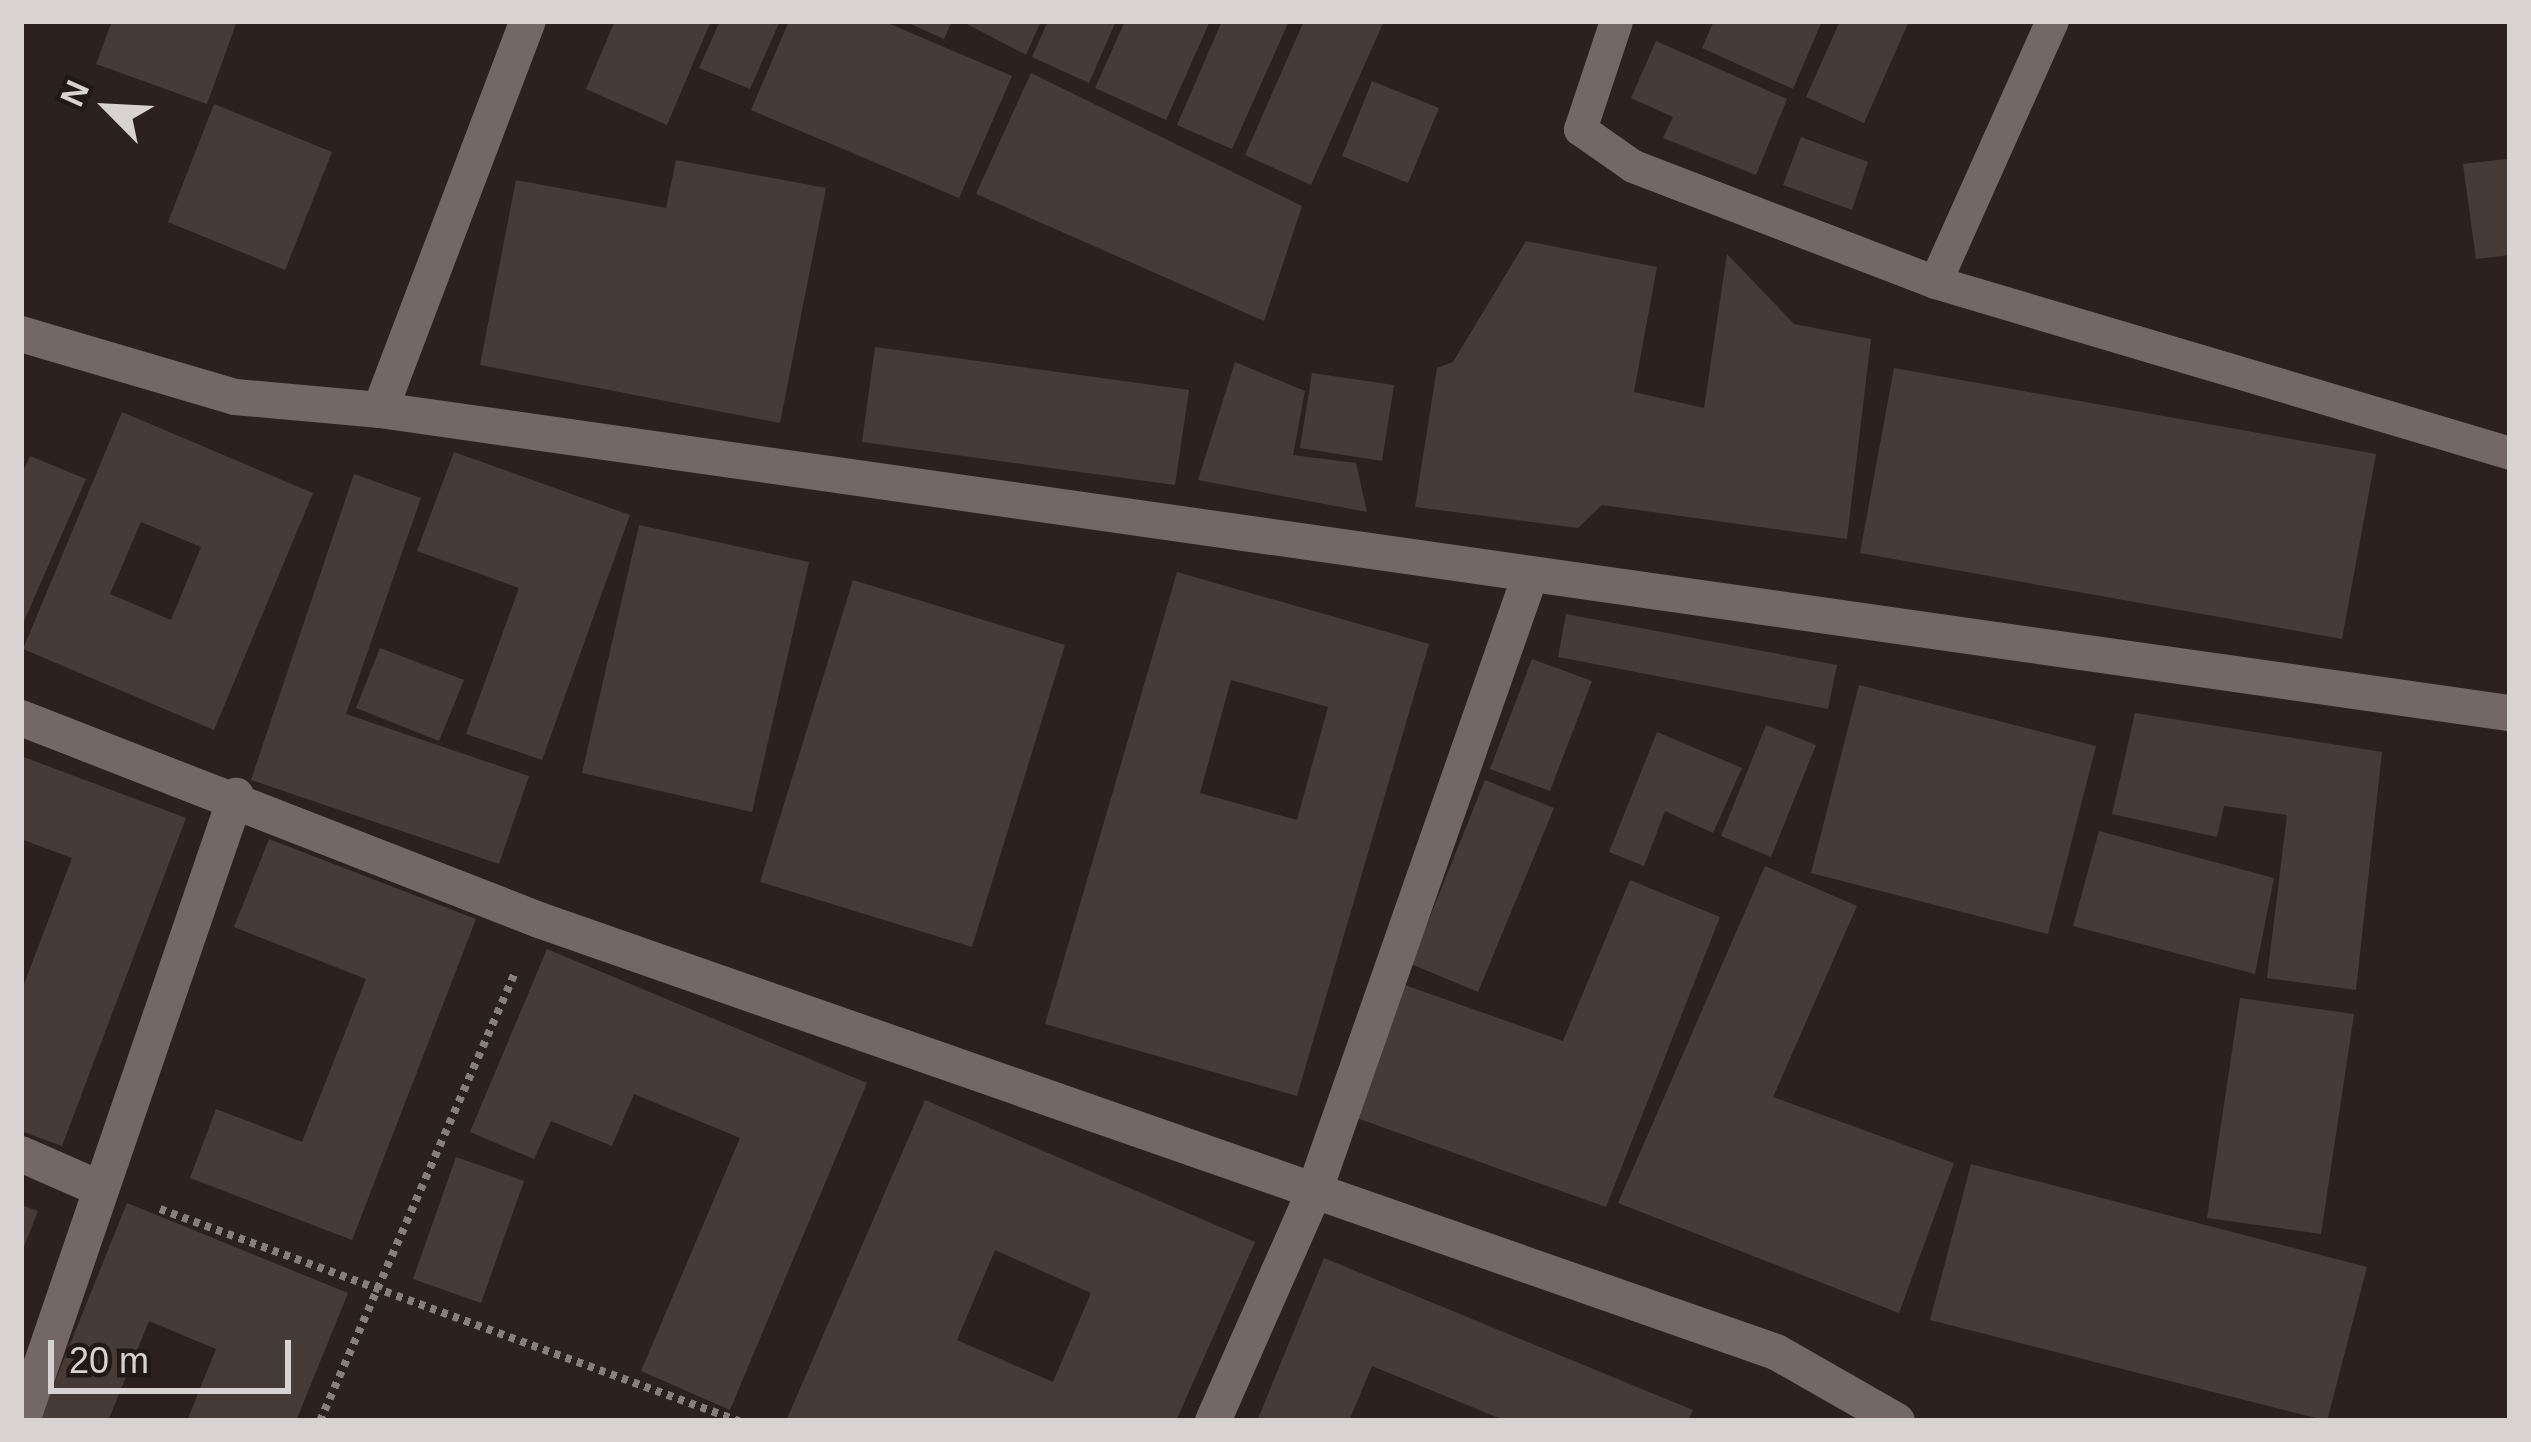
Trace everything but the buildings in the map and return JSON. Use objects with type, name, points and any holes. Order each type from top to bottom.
[{"type":"street","points":[[380,410],[528,21]]},
{"type":"street","points":[[21,334],[235,397],[380,410],[1530,576],[1953,629],[2510,713]]},
{"type":"street","points":[[1214,1421],[1313,1192],[1530,576]]},
{"type":"street","points":[[21,718],[236,796],[538,920],[1776,1352],[1897,1421]]},
{"type":"street","points":[[22,1421],[96,1186],[236,796]]},
{"type":"street","points":[[21,1154],[96,1186]]},
{"type":"lane","points":[[1616,21],[1580,129],[1633,166],[1753,218],[1935,282],[2510,453]]},
{"type":"lane","points":[[1935,282],[2052,21]]},
{"type":"path","points":[[320,1421],[375,1284],[538,920]]},
{"type":"path","points":[[96,1186],[375,1284],[739,1421]]}]
